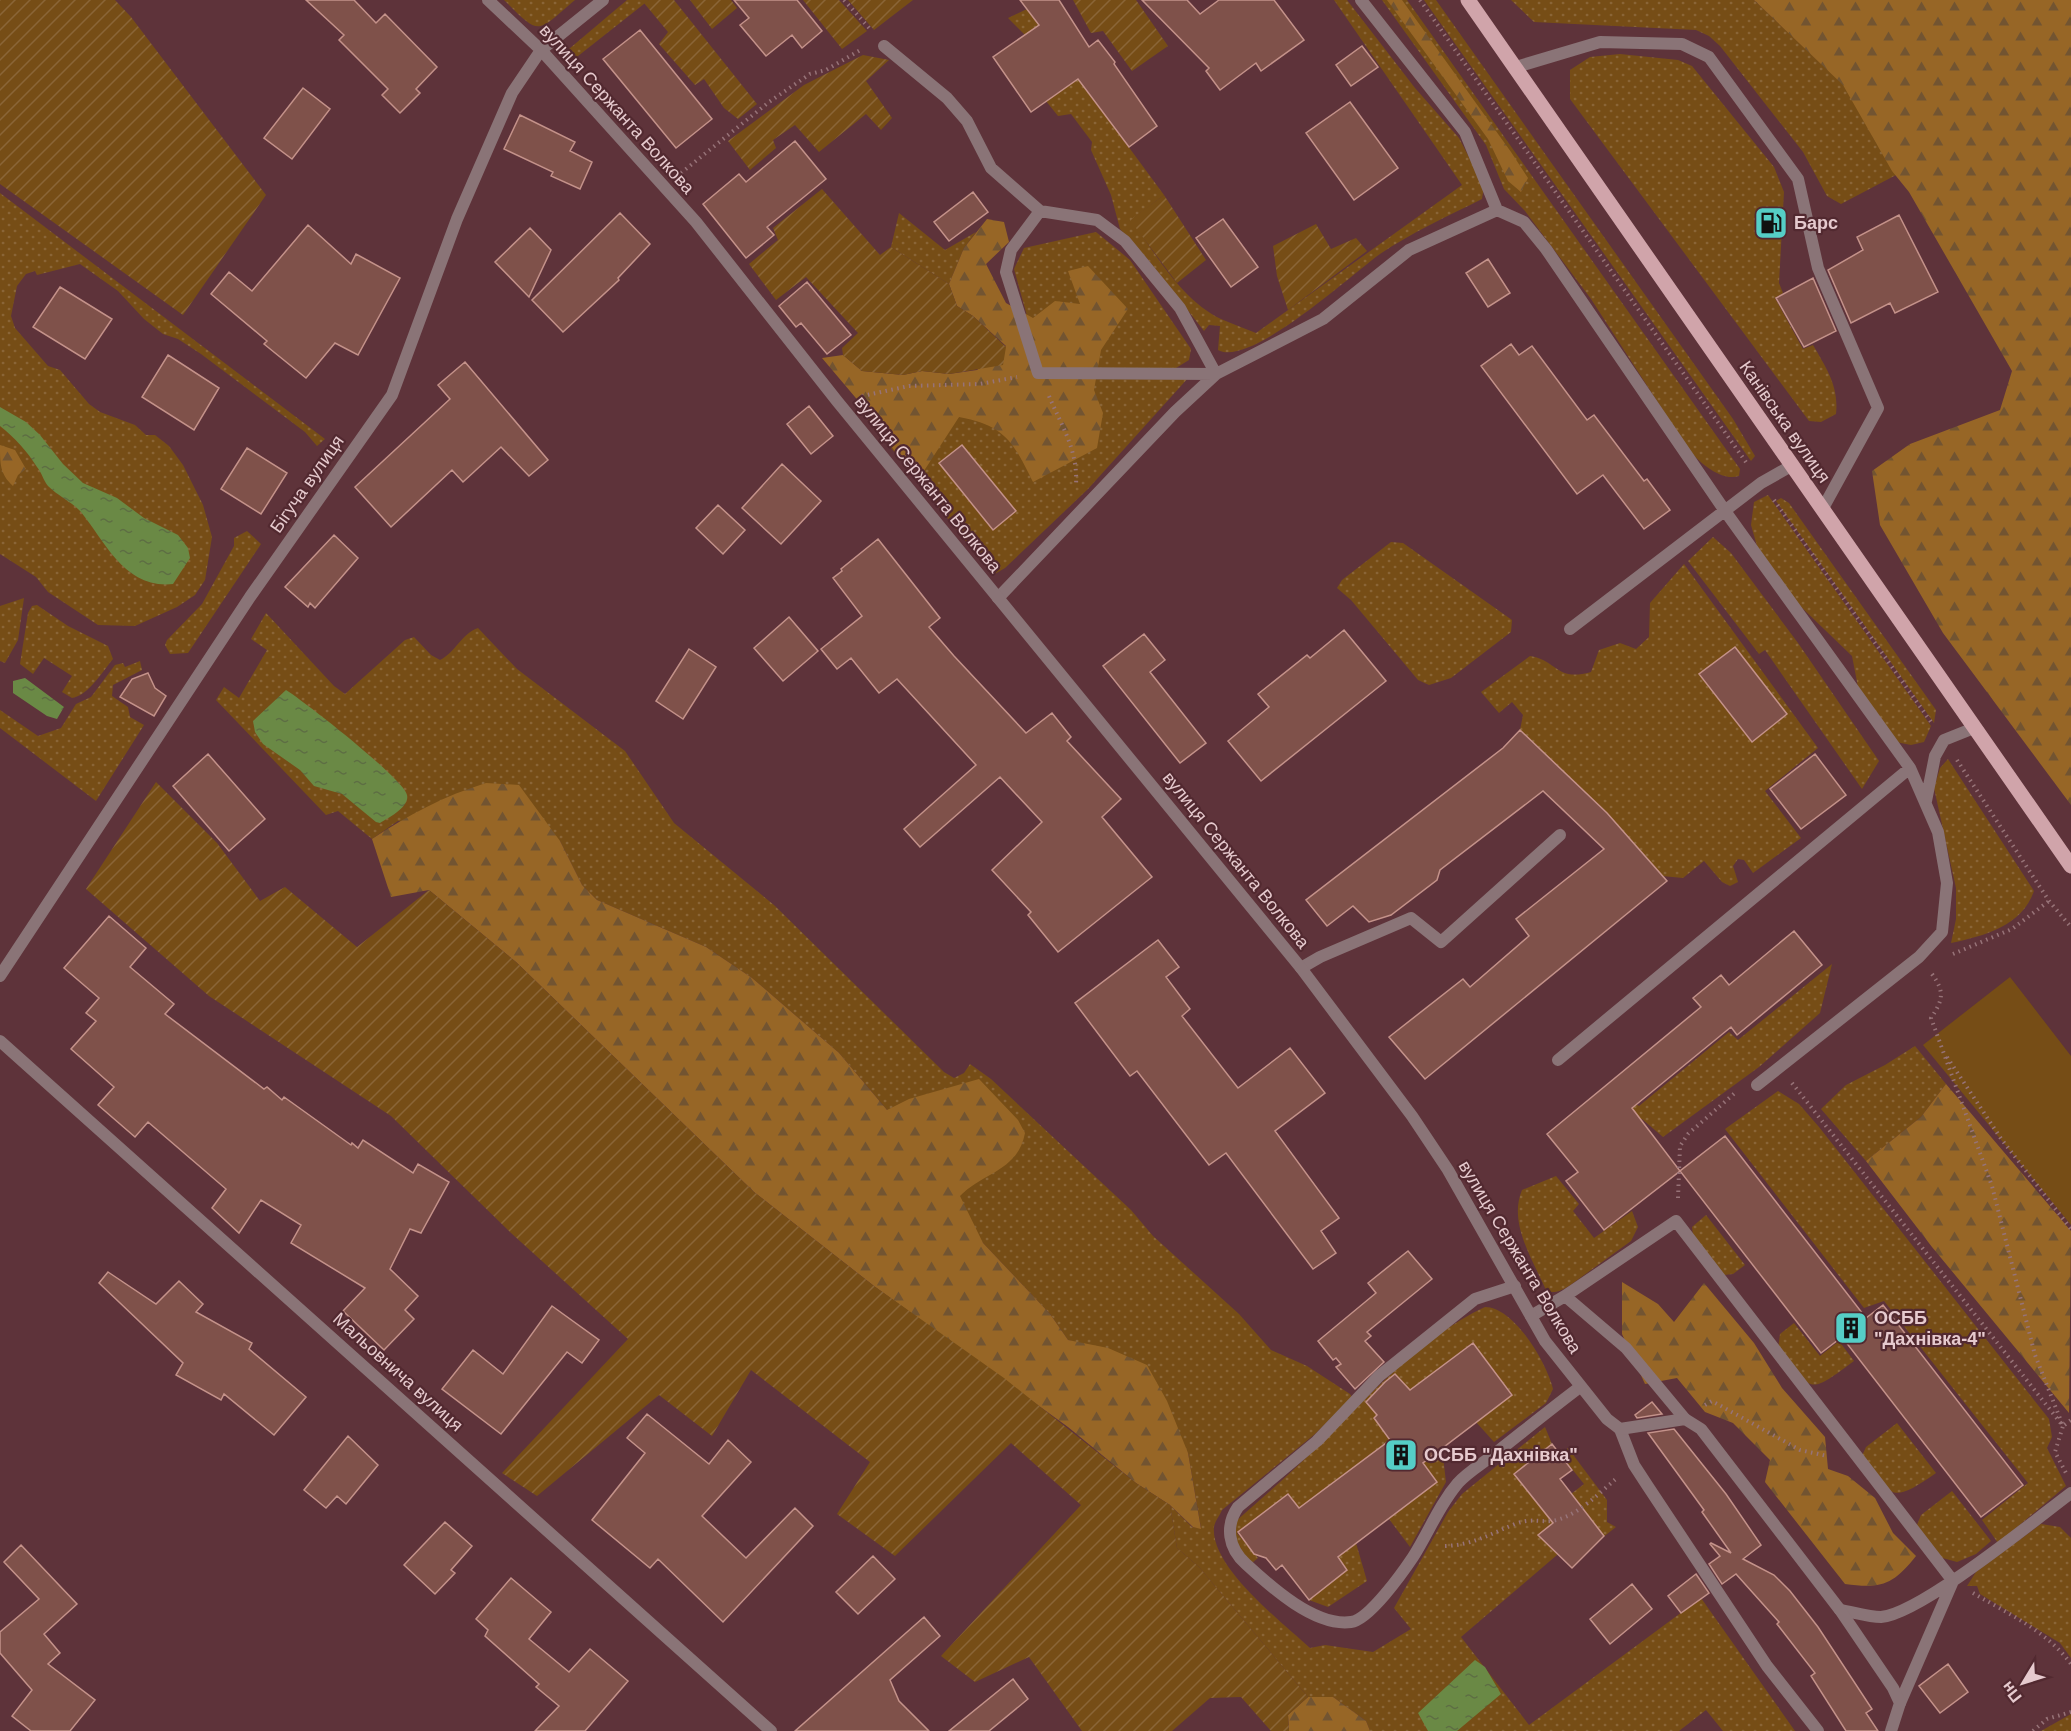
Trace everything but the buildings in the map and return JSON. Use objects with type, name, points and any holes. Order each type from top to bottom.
[{"type":"main road","name":"Канівська вулиця","points":[[1468,0],[2071,866]]},
{"type":"street","name":"вулиця Сержанта Волкова","points":[[488,0],[542,50],[696,222],[837,400],[1301,968],[1412,1116],[1448,1170],[1545,1341],[1607,1419],[1620,1429]]},
{"type":"street","name":"Бігуча вулиця","points":[[0,976],[250,597],[392,395],[457,219],[512,93],[542,50],[603,0]]},
{"type":"street","points":[[1361,0],[1465,132],[1497,210],[1524,222],[1546,249],[1725,511],[1910,768],[1938,831],[1947,883],[1942,932],[1919,957],[1757,1085]]},
{"type":"street","points":[[1516,68],[1600,42],[1682,44],[1709,57],[1798,180],[1818,268],[1878,408],[1822,510]]},
{"type":"street","points":[[884,46],[947,98],[967,121],[991,168],[1040,210],[1097,220],[1125,241],[1180,308],[1216,374]]},
{"type":"street","points":[[1040,210],[1011,250],[1006,272],[1038,373],[1216,374]]},
{"type":"street","points":[[998,597],[1175,412],[1216,374],[1323,319],[1409,250],[1497,210]]},
{"type":"street","points":[[1570,629],[1761,483],[1791,466]]},
{"type":"street","points":[[1925,802],[1935,756],[1944,740],[1974,728]]},
{"type":"street","points":[[1558,1060],[1910,768]]},
{"type":"street","points":[[1301,968],[1320,957],[1411,918],[1441,942],[1560,835]]},
{"type":"street","name":"Мальовнича вулиця","points":[[0,1041],[771,1731]]},
{"type":"street","points":[[1531,1316],[1676,1221],[1953,1581]]},
{"type":"street","points":[[1515,1286],[1475,1299],[1379,1376],[1317,1441],[1238,1507],[1231,1518],[1228,1531],[1244,1562],[1307,1612],[1323,1618],[1352,1622],[1364,1616],[1390,1588],[1421,1543],[1441,1505],[1460,1481],[1580,1387]]},
{"type":"street","points":[[1564,1296],[1626,1348],[1685,1419],[1701,1429],[1840,1610],[1893,1688],[1900,1703]]},
{"type":"street","points":[[1685,1419],[1620,1429],[1634,1465],[1767,1666],[1818,1731]]},
{"type":"street","points":[[1840,1610],[1882,1617],[1909,1608],[1953,1581],[2071,1493]]},
{"type":"street","points":[[1891,1731],[1900,1703],[1953,1581]]},
{"type":"path","points":[[844,0],[884,46]]},
{"type":"path","points":[[1420,0],[1944,740],[2049,902],[2071,927]]},
{"type":"path","points":[[664,187],[769,102],[810,74],[844,60],[857,50],[884,46]]},
{"type":"path","points":[[837,400],[909,386],[980,384],[1038,373],[1071,441],[1077,465],[1078,514]]},
{"type":"path","points":[[1919,957],[1958,954],[2012,928],[2049,902]]},
{"type":"path","points":[[1919,957],[1941,986],[1941,1004],[1931,1018],[1992,1186],[2035,1355],[2063,1426]]},
{"type":"path","points":[[1943,1051],[2002,1140],[2071,1229]]},
{"type":"path","points":[[1676,1221],[1680,1146],[1688,1134],[1743,1086],[1771,1086],[1789,1079],[2063,1426]]},
{"type":"path","points":[[1685,1419],[1712,1401],[1800,1450],[1860,1463]]},
{"type":"path","points":[[2071,1420],[2063,1426],[2055,1452],[2071,1482]]},
{"type":"path","points":[[1421,1543],[1438,1546],[1466,1545],[1531,1519],[1552,1521],[1575,1511],[1634,1465]]},
{"type":"path","points":[[1953,1581],[2059,1647],[2071,1664]]},
{"type":"path","points":[[2033,1731],[2047,1719],[2071,1712]]},
{"type":"shaded area","points":[[0,0],[115,0],[131,17],[266,195],[183,315],[0,184]]},
{"type":"shaded area","points":[[504,0],[575,0],[553,19],[539,26],[532,25],[525,20]]},
{"type":"shaded area","points":[[627,0],[649,0],[573,60],[569,49]]},
{"type":"shaded area","points":[[649,0],[674,0],[757,104],[738,119],[724,108],[704,79],[695,85],[659,44],[668,32],[644,3]]},
{"type":"shaded area","points":[[690,0],[731,0],[737,8],[712,29]]},
{"type":"shaded area","points":[[803,0],[839,0],[867,31],[842,49]]},
{"type":"shaded area","points":[[848,0],[913,0],[874,30]]},
{"type":"shaded area","points":[[1073,0],[1136,0],[1168,46],[1132,71],[1103,31],[1091,33]]},
{"type":"shaded area","points":[[1334,0],[1347,0],[1415,88],[1459,138],[1484,186],[1482,199],[1392,246],[1276,333],[1233,352],[1218,350],[1220,326],[1209,325],[1204,331],[1150,262],[1120,229],[1111,195],[1091,150],[1092,142],[1071,114],[1058,116],[1046,101],[1025,35],[1008,18],[1027,9],[1164,195],[1131,220],[1170,275],[1207,311],[1256,333],[1462,185]]},
{"type":"shaded area","points":[[1382,0],[1407,0],[1740,469],[1739,476],[1718,474],[1698,460],[1688,449],[1591,299],[1525,211],[1504,189],[1486,145]]},
{"type":"shaded area","points":[[1424,0],[1436,0],[1733,419],[1755,456],[1751,461]]},
{"type":"shaded area","points":[[1511,0],[1754,0],[1844,85],[1896,175],[1841,204],[1827,196],[1803,152],[1720,46],[1709,36],[1696,30],[1534,22]]},
{"type":"shaded area","points":[[1620,54],[1678,60],[1692,66],[1774,167],[1784,192],[1779,283],[1783,293],[1775,298],[1803,349],[1813,345],[1827,370],[1836,395],[1836,414],[1821,422],[1809,421],[1570,99],[1570,70],[1590,57]]},
{"type":"shaded area","points":[[863,55],[889,60],[866,81],[892,118],[881,130],[866,114],[819,152],[795,125],[773,140],[776,148],[750,170],[728,141],[804,85]]},
{"type":"shaded area","points":[[822,189],[880,255],[891,247],[949,284],[957,306],[973,316],[1006,347],[1003,365],[949,374],[922,371],[903,375],[862,371],[843,355],[842,348],[858,333],[806,277],[776,300],[749,264],[778,240],[773,228]]},
{"type":"shaded area","points":[[0,193],[325,439],[317,446],[305,432],[201,354],[178,339],[163,334],[144,319],[118,291],[80,264],[37,275],[35,271],[26,274],[17,286],[11,316],[15,328],[48,366],[60,370],[89,404],[100,412],[135,425],[146,435],[155,435],[169,446],[183,465],[203,505],[212,537],[205,580],[195,595],[177,607],[135,626],[98,625],[48,592],[36,577],[0,554]]},
{"type":"shaded area","points":[[1164,195],[1206,260],[1177,283],[1130,220]]},
{"type":"shaded area","points":[[899,213],[945,250],[976,232],[964,248],[949,284],[891,247]]},
{"type":"shaded area","points":[[1316,224],[1331,249],[1356,238],[1367,251],[1288,310],[1277,276],[1273,246]]},
{"type":"shaded area","points":[[1096,232],[1130,260],[1191,349],[1189,360],[1176,368],[1081,370],[1029,323],[1014,269],[1024,248]]},
{"type":"shaded area","points":[[1051,377],[1189,377],[1088,489],[1005,568],[993,575],[855,403]]},
{"type":"shaded area","points":[[1768,495],[1931,726],[1924,742],[1911,745],[1896,742],[1859,692],[1852,656],[1797,603],[1757,546],[1751,525],[1754,502]]},
{"type":"shaded area","points":[[1781,498],[1789,503],[1936,710],[1934,723],[1776,501]]},
{"type":"shaded area","points":[[247,531],[261,544],[188,653],[170,654],[165,645],[167,640],[202,604],[234,546],[234,538]]},
{"type":"shaded area","points":[[1713,537],[1731,553],[1798,643],[1879,761],[1862,789],[1765,650],[1759,654],[1688,561]]},
{"type":"shaded area","points":[[1391,542],[1403,543],[1512,620],[1511,632],[1451,678],[1429,685],[1418,680],[1351,600],[1337,588],[1342,580]]},
{"type":"shaded area","points":[[1684,564],[1818,748],[1765,791],[1801,838],[1753,873],[1744,860],[1738,859],[1733,866],[1738,882],[1730,886],[1722,882],[1704,861],[1683,878],[1662,876],[1607,813],[1520,730],[1523,715],[1512,702],[1499,713],[1481,692],[1530,656],[1539,658],[1563,672],[1579,674],[1591,672],[1599,650],[1620,643],[1636,649],[1649,637],[1650,603]]},
{"type":"shaded area","points":[[24,598],[18,640],[5,663],[0,661],[0,606]]},
{"type":"shaded area","points":[[37,605],[68,626],[108,646],[113,659],[95,682],[78,696],[72,698],[62,692],[72,676],[44,658],[33,674],[20,664],[28,613],[32,606]]},
{"type":"shaded area","points":[[266,613],[334,686],[345,694],[405,640],[414,637],[431,655],[440,660],[446,657],[467,634],[478,628],[517,669],[625,751],[674,823],[774,905],[944,1072],[954,1078],[964,1073],[970,1064],[991,1079],[1131,1210],[1153,1236],[1239,1314],[1271,1350],[1307,1366],[1350,1394],[1352,1397],[1315,1434],[1222,1510],[1214,1527],[1216,1543],[1235,1576],[1250,1593],[1310,1648],[1325,1645],[1373,1652],[1411,1629],[1394,1608],[1448,1512],[1462,1494],[1545,1427],[1552,1444],[1515,1474],[1571,1494],[1584,1484],[1560,1454],[1568,1448],[1607,1500],[1607,1522],[1616,1527],[1597,1542],[1583,1529],[1557,1555],[1461,1637],[1529,1725],[1701,1598],[1795,1731],[1723,1731],[1706,1710],[1679,1731],[1370,1731],[1366,1721],[1333,1697],[1308,1697],[1199,1567],[1177,1548],[1170,1505],[1192,1527],[1201,1528],[1188,1453],[1083,1344],[1068,1340],[1050,1314],[983,1243],[888,1111],[839,1053],[752,978],[706,947],[597,900],[582,885],[560,841],[398,821],[372,839],[338,811],[326,815],[216,700],[224,687],[239,698],[267,650],[251,639]]},
{"type":"shaded area","points":[[140,661],[142,670],[113,685],[112,696],[128,707],[130,717],[144,725],[96,801],[0,728],[0,710],[38,736],[61,728],[76,704],[91,697],[115,665],[123,663],[125,667]]},
{"type":"shaded area","points":[[1948,759],[2034,891],[2021,913],[2000,928],[1951,943],[1956,919],[1956,888],[1934,788],[1940,768]]},
{"type":"shaded area","points":[[156,782],[217,843],[260,901],[285,887],[357,947],[429,890],[516,962],[754,1192],[874,1286],[1004,1378],[1136,1483],[1170,1505],[1177,1548],[1199,1567],[1308,1697],[1288,1715],[1289,1731],[1271,1731],[1241,1697],[1210,1698],[1172,1731],[1082,1731],[1029,1657],[975,1682],[941,1656],[1081,1505],[1011,1443],[895,1556],[837,1514],[870,1462],[751,1370],[712,1436],[659,1395],[537,1496],[502,1473],[628,1339],[511,1233],[391,1116],[209,996],[86,889]]},
{"type":"shaded area","points":[[1832,964],[1820,1013],[1759,1067],[1663,1137],[1642,1119],[1582,1164],[1632,1102],[1639,1106],[1729,1032],[1738,1040]]},
{"type":"shaded area","points":[[2010,977],[2071,1056],[2071,1225],[1923,1045]]},
{"type":"shaded area","points":[[1915,1046],[1946,1084],[1921,1117],[1866,1161],[1821,1109],[1846,1085]]},
{"type":"shaded area","points":[[1778,1091],[1799,1104],[1819,1127],[2049,1419],[2052,1437],[2047,1448],[2066,1486],[1998,1543],[1982,1520],[2028,1483],[1884,1301],[1864,1308],[1725,1129]]},
{"type":"shaded area","points":[[1556,1176],[1579,1204],[1573,1211],[1594,1238],[1632,1211],[1638,1227],[1631,1241],[1569,1286],[1552,1292],[1546,1290],[1524,1241],[1520,1228],[1518,1203],[1522,1190]]},
{"type":"shaded area","points":[[1706,1215],[1745,1265],[1733,1274],[1724,1275],[1693,1235],[1692,1227]]},
{"type":"shaded area","points":[[1485,1307],[1496,1309],[1507,1316],[1528,1338],[1550,1378],[1553,1389],[1546,1403],[1494,1442],[1476,1422],[1512,1394],[1472,1343],[1374,1418],[1390,1440],[1299,1508],[1288,1494],[1237,1533],[1258,1558],[1252,1563],[1235,1545],[1236,1521],[1416,1352]]},
{"type":"shaded area","points":[[1794,1323],[1820,1356],[1839,1341],[1854,1361],[1819,1384],[1805,1381],[1778,1349],[1780,1334]]},
{"type":"shaded area","points":[[1897,1423],[1936,1473],[1901,1493],[1887,1488],[1862,1456],[1866,1447]]},
{"type":"shaded area","points":[[1442,1448],[1446,1482],[1410,1547],[1389,1519],[1437,1482],[1423,1463]]},
{"type":"shaded area","points":[[1952,1491],[1991,1541],[1976,1554],[1957,1562],[1939,1557],[1917,1525],[1921,1515]]},
{"type":"shaded area","points":[[2041,1524],[2060,1527],[2071,1538],[2071,1658],[2060,1643],[1980,1594],[1977,1586],[1967,1586],[1976,1572]]},
{"type":"shaded area","points":[[1356,1543],[1367,1581],[1328,1607],[1309,1600],[1347,1570],[1338,1557]]},
{"type":"shaded area","points":[[2071,1714],[2071,1731],[2041,1731]]},
{"type":"green space","points":[[1387,0],[1402,0],[1511,152],[1528,178],[1521,192],[1508,181],[1488,139]]},
{"type":"green space","points":[[1754,0],[2071,0],[2071,805],[1943,633],[1880,525],[1872,471],[1910,444],[2000,410],[2012,371],[1909,192],[1892,171],[1843,85]]},
{"type":"green space","points":[[987,219],[1004,222],[1009,242],[986,264],[1006,303],[1033,318],[1055,301],[1080,304],[1068,271],[1088,266],[1128,309],[1101,350],[1094,390],[1103,413],[1097,448],[1033,482],[1020,456],[1006,438],[988,425],[959,417],[920,477],[894,450],[866,410],[822,358],[843,355],[862,371],[903,375],[922,371],[949,374],[977,370],[1006,346],[973,316],[957,306],[949,284],[964,248]]},
{"type":"green space","points":[[0,445],[15,450],[26,469],[18,475],[13,486],[5,477],[2,468]]},
{"type":"green space","points":[[486,783],[519,785],[560,841],[582,885],[597,900],[706,947],[752,978],[839,1053],[887,1110],[909,1099],[979,1079],[1018,1120],[1025,1133],[1021,1146],[1008,1163],[960,1196],[983,1243],[1050,1314],[1068,1340],[1108,1348],[1147,1365],[1167,1401],[1188,1453],[1201,1529],[1193,1527],[1170,1505],[1136,1483],[1068,1427],[874,1286],[754,1192],[516,962],[429,890],[391,897],[372,839],[427,807]]},
{"type":"green space","points":[[1946,1084],[2071,1231],[2069,1413],[1932,1247],[1866,1161],[1921,1117]]},
{"type":"green space","points":[[1622,1282],[1658,1304],[1674,1322],[1704,1283],[1754,1343],[1782,1388],[1825,1437],[1828,1469],[1848,1476],[1875,1498],[1893,1533],[1916,1556],[1908,1566],[1885,1583],[1868,1586],[1845,1584],[1765,1482],[1770,1460],[1733,1423],[1705,1412],[1677,1378],[1645,1384],[1622,1334]]},
{"type":"green space","points":[[1308,1697],[1333,1697],[1366,1721],[1370,1731],[1289,1731],[1288,1715]]},
{"type":"water","points":[[0,407],[26,422],[83,483],[117,498],[144,518],[178,535],[188,548],[190,558],[173,584],[156,584],[142,579],[129,572],[118,562],[81,512],[48,486],[25,450],[0,426]]},
{"type":"water","points":[[25,678],[64,707],[57,719],[47,716],[13,693],[13,681]]},
{"type":"water","points":[[286,690],[332,724],[390,774],[407,795],[402,808],[380,823],[376,822],[342,794],[314,786],[300,770],[263,744],[255,732],[253,721]]},
{"type":"water","points":[[1475,1660],[1485,1667],[1501,1694],[1457,1731],[1428,1731],[1418,1713]]},
{"type":"place","name":"Барс","points":[[1771,223]]},
{"type":"place","name":"ОСББ \"Дахнівка-4\"","points":[[1851,1328]]},
{"type":"place","name":"ОСББ \"Дахнівка\"","points":[[1401,1455]]}]
